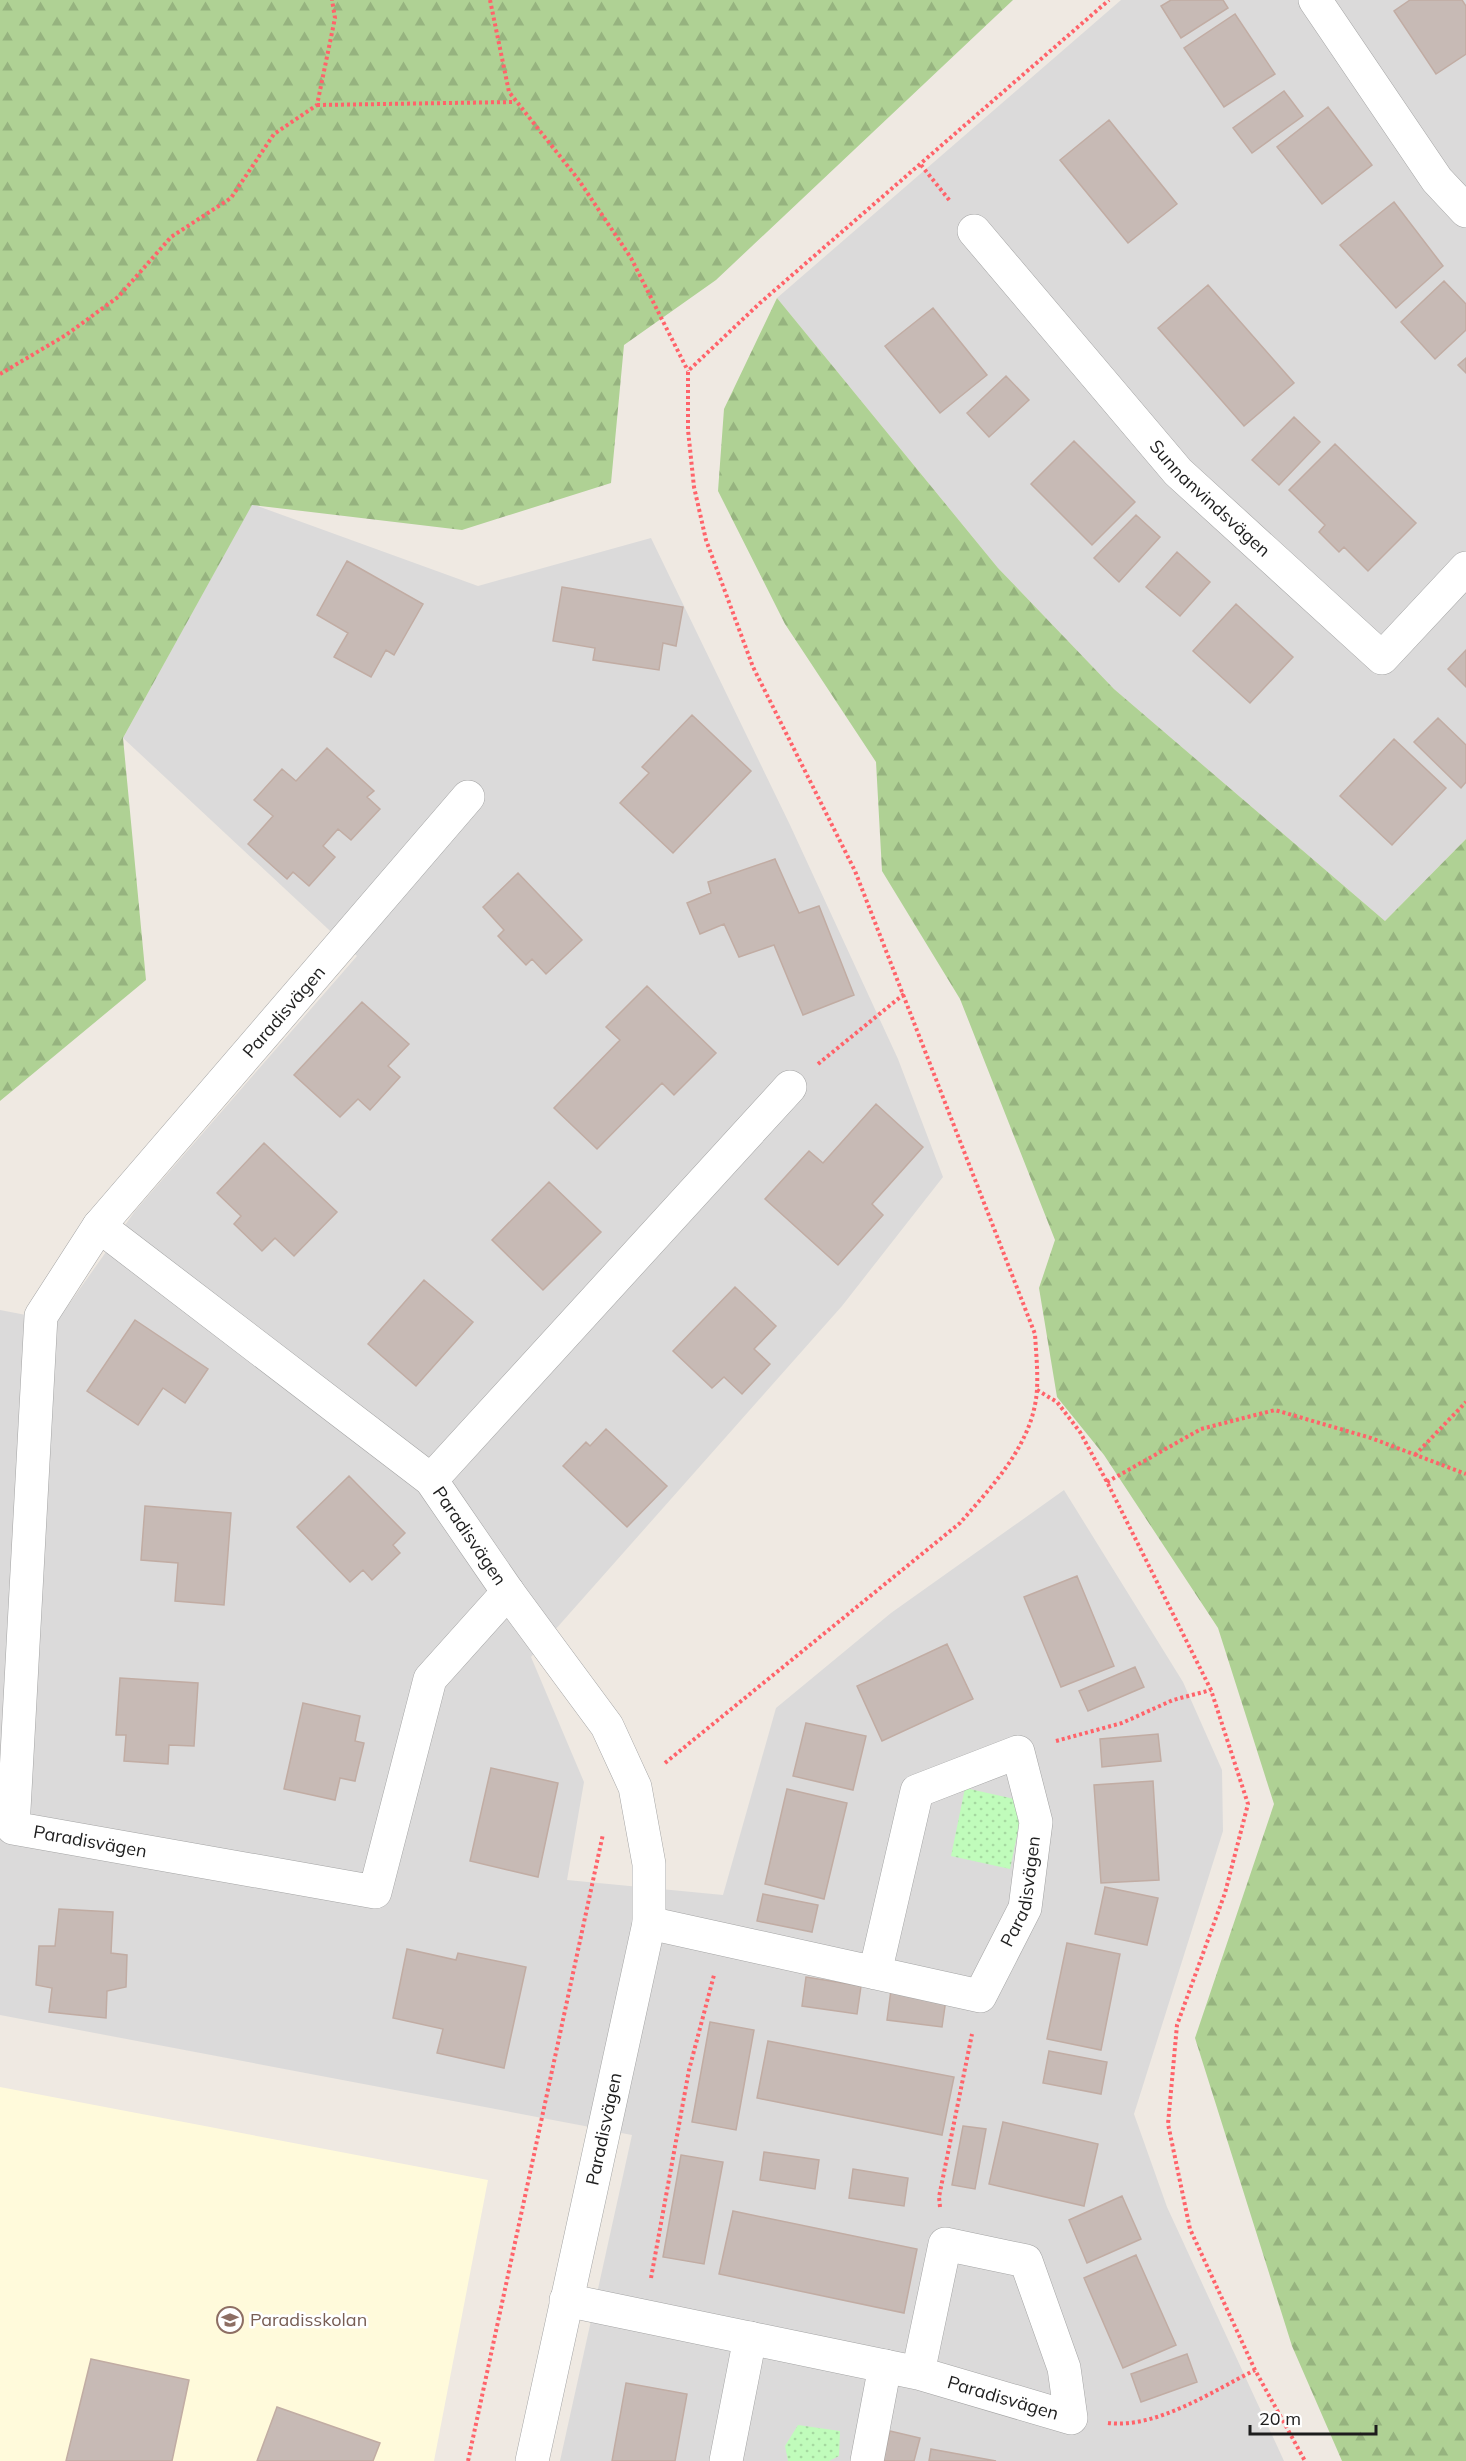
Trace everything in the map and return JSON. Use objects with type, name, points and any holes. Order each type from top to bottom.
[{"type":"street","points":[[1315,0],[1437,180],[1466,211]]},
{"type":"street","name":"Sunnanvindsvägen","points":[[974,231],[1178,472],[1382,658],[1466,568]]},
{"type":"street","name":"Paradisvägen","points":[[468,798],[99,1226],[41,1316],[13,1828],[375,1892],[430,1679],[508,1592]]},
{"type":"street","name":"Paradisvägen","points":[[431,1480],[790,1087]]},
{"type":"street","name":"Paradisvägen","points":[[99,1226],[431,1480],[508,1592],[607,1726],[635,1787],[649,1864],[649,1923],[532,2461]]},
{"type":"street","points":[[875,1973],[917,1791],[1018,1752]]},
{"type":"street","name":"Paradisvägen","points":[[980,1996],[1024,1908],[1036,1822],[1018,1752]]},
{"type":"street","points":[[649,1923],[980,1996]]},
{"type":"street","points":[[918,2373],[945,2244]]},
{"type":"street","name":"Paradisvägen","points":[[566,2300],[918,2373],[1071,2418],[1064,2368],[1026,2261],[945,2244]]},
{"type":"street","points":[[726,2461],[750,2338]]},
{"type":"street","points":[[867,2461],[885,2366]]},
{"type":"path","points":[[317,105],[335,18],[332,0]]},
{"type":"path","points":[[468,2461],[607,1816],[635,1787],[960,1523],[1000,1477],[1017,1449],[1032,1416],[1037,1390],[1035,1334],[904,994],[855,871],[753,667],[706,540],[693,487],[688,430],[688,370],[631,258],[578,179],[509,92],[490,0]]},
{"type":"path","points":[[688,370],[760,303],[1109,0]]},
{"type":"path","points":[[0,374],[66,335],[118,297],[171,237],[231,198],[274,134],[317,105],[516,102]]},
{"type":"path","points":[[921,165],[974,231]]},
{"type":"path","points":[[790,1087],[904,994]]},
{"type":"path","points":[[1037,1390],[1057,1402],[1074,1425],[1107,1482],[1211,1690],[1248,1804],[1225,1893],[1177,2025],[1168,2124],[1190,2229],[1255,2370],[1305,2461]]},
{"type":"path","points":[[1415,1455],[1466,1402]]},
{"type":"path","points":[[1107,1482],[1201,1429],[1275,1410],[1371,1438],[1466,1474]]},
{"type":"path","points":[[1018,1752],[1122,1723],[1173,1700],[1211,1690]]},
{"type":"path","points":[[644,2316],[689,2070],[724,1939]]},
{"type":"path","points":[[945,2244],[939,2197],[980,1996]]},
{"type":"path","points":[[1071,2418],[1121,2425],[1160,2417],[1255,2370]]},
{"type":"shaded area","points":[[1121,0],[1466,0],[1466,839],[1385,921],[1114,689],[998,568],[777,298]]},
{"type":"shaded area","points":[[252,504],[478,586],[651,538],[790,825],[898,1059],[943,1177],[842,1306],[531,1657],[584,1782],[567,1880],[723,1895],[776,1708],[891,1613],[1064,1490],[1183,1682],[1222,1770],[1223,1831],[1134,2114],[1167,2207],[1284,2461],[560,2461],[632,2135],[0,2015],[0,1310],[57,1321],[135,1211],[357,956],[123,738]]},
{"type":"shaded area","name":"Paradisskolan","points":[[0,2087],[488,2180],[434,2461],[0,2461]]},
{"type":"green space","points":[[0,0],[1013,0],[716,280],[624,345],[611,483],[462,530],[252,505],[123,738],[146,980],[0,1101]]},
{"type":"green space","points":[[777,298],[998,568],[1114,689],[1385,921],[1466,839],[1466,2461],[1342,2461],[1292,2346],[1195,2038],[1274,1804],[1218,1628],[1104,1455],[1057,1397],[1039,1288],[1055,1240],[960,999],[882,871],[876,762],[785,624],[718,491],[724,409]]},
{"type":"green space","points":[[965,1788],[1024,1801],[1010,1869],[951,1856]]},
{"type":"green space","points":[[798,2425],[840,2431],[839,2456],[829,2461],[788,2461],[785,2446]]},
{"type":"building","points":[[1171,0],[1223,0],[1228,8],[1181,38],[1161,6]]},
{"type":"building","points":[[1410,0],[1462,0],[1466,6],[1466,54],[1436,74],[1394,11]]},
{"type":"building","points":[[1235,14],[1275,74],[1224,107],[1184,48]]},
{"type":"building","points":[[1284,91],[1303,116],[1252,153],[1233,128]]},
{"type":"building","points":[[1328,107],[1372,165],[1322,204],[1277,147]]},
{"type":"building","points":[[1109,120],[1177,204],[1128,243],[1060,160]]},
{"type":"building","points":[[1394,202],[1443,266],[1396,308],[1340,245]]},
{"type":"building","points":[[1444,281],[1466,304],[1466,330],[1435,359],[1401,322]]},
{"type":"building","points":[[1208,285],[1294,383],[1244,426],[1158,328]]},
{"type":"building","points":[[933,308],[987,375],[940,413],[885,346]]},
{"type":"building","points":[[1466,358],[1466,373],[1458,365]]},
{"type":"building","points":[[1006,376],[1029,400],[989,437],[967,413]]},
{"type":"building","points":[[1294,417],[1320,442],[1279,485],[1252,460]]},
{"type":"building","points":[[1074,441],[1135,502],[1092,545],[1031,484]]},
{"type":"building","points":[[1335,444],[1416,523],[1368,571],[1344,547],[1339,552],[1319,532],[1325,525],[1289,490]]},
{"type":"building","points":[[1136,515],[1160,537],[1119,582],[1094,558]]},
{"type":"building","points":[[1177,552],[1210,582],[1180,616],[1146,587]]},
{"type":"building","points":[[347,561],[423,604],[394,655],[386,650],[371,677],[334,657],[348,633],[317,615]]},
{"type":"building","points":[[562,587],[683,607],[676,646],[663,643],[659,670],[593,660],[595,648],[553,641]]},
{"type":"building","points":[[1236,604],[1293,657],[1250,703],[1193,651]]},
{"type":"building","points":[[1466,650],[1466,687],[1448,669]]},
{"type":"building","points":[[692,715],[751,771],[673,853],[620,803],[649,773],[642,767]]},
{"type":"building","points":[[1438,718],[1466,745],[1466,782],[1461,788],[1414,742]]},
{"type":"building","points":[[1394,739],[1446,788],[1392,845],[1340,796]]},
{"type":"building","points":[[327,748],[374,791],[367,797],[380,809],[351,840],[338,829],[323,846],[335,857],[309,886],[293,872],[287,879],[248,844],[273,816],[254,800],[282,769],[296,781]]},
{"type":"building","points":[[775,859],[799,913],[819,906],[854,995],[803,1015],[774,945],[739,957],[724,924],[700,934],[687,903],[711,893],[708,882]]},
{"type":"building","points":[[518,873],[582,940],[546,974],[532,959],[526,965],[498,936],[504,930],[483,907]]},
{"type":"building","points":[[647,986],[716,1053],[674,1095],[662,1083],[597,1149],[554,1108],[620,1040],[606,1027]]},
{"type":"building","points":[[362,1002],[409,1044],[388,1066],[400,1077],[370,1110],[358,1099],[340,1117],[294,1075]]},
{"type":"building","points":[[876,1104],[923,1147],[872,1204],[883,1215],[838,1265],[765,1199],[809,1151],[823,1163]]},
{"type":"building","points":[[264,1143],[337,1212],[294,1256],[275,1238],[262,1251],[234,1224],[241,1216],[217,1193]]},
{"type":"building","points":[[549,1182],[601,1232],[543,1290],[492,1240]]},
{"type":"building","points":[[424,1280],[473,1322],[416,1386],[368,1344]]},
{"type":"building","points":[[735,1287],[776,1326],[754,1349],[770,1364],[742,1394],[724,1377],[712,1388],[673,1351]]},
{"type":"building","points":[[135,1320],[208,1369],[185,1403],[163,1388],[138,1425],[87,1391]]},
{"type":"building","points":[[606,1429],[667,1486],[627,1527],[563,1466],[586,1442],[590,1446]]},
{"type":"building","points":[[349,1476],[405,1533],[393,1545],[400,1553],[372,1580],[363,1570],[350,1582],[297,1527]]},
{"type":"building","points":[[145,1506],[231,1513],[224,1605],[175,1601],[178,1563],[141,1560]]},
{"type":"building","points":[[1077,1576],[1114,1666],[1061,1687],[1024,1597]]},
{"type":"building","points":[[947,1644],[973,1699],[882,1741],[857,1686]]},
{"type":"building","points":[[1135,1667],[1144,1687],[1088,1711],[1079,1691]]},
{"type":"building","points":[[120,1678],[198,1683],[194,1746],[169,1745],[168,1764],[124,1761],[126,1735],[116,1735]]},
{"type":"building","points":[[303,1703],[360,1716],[355,1741],[364,1743],[355,1781],[340,1778],[335,1800],[284,1789]]},
{"type":"building","points":[[806,1723],[866,1736],[853,1790],[793,1776]]},
{"type":"building","points":[[1158,1734],[1161,1761],[1102,1767],[1100,1739]]},
{"type":"building","points":[[491,1768],[558,1783],[538,1877],[470,1861]]},
{"type":"building","points":[[1153,1781],[1159,1880],[1101,1883],[1094,1785]]},
{"type":"building","points":[[787,1789],[847,1803],[824,1899],[765,1884]]},
{"type":"building","points":[[1105,1887],[1158,1898],[1147,1945],[1095,1934]]},
{"type":"building","points":[[763,1894],[818,1905],[812,1932],[757,1921]]},
{"type":"building","points":[[59,1909],[113,1912],[111,1953],[127,1955],[126,1987],[107,1991],[106,2018],[49,2012],[52,1988],[36,1985],[39,1946],[55,1946]]},
{"type":"building","points":[[1067,1943],[1120,1954],[1101,2050],[1047,2039]]},
{"type":"building","points":[[407,1949],[456,1960],[458,1953],[526,1967],[504,2068],[437,2053],[443,2029],[393,2018]]},
{"type":"building","points":[[806,1977],[861,1986],[857,2014],[802,2006]]},
{"type":"building","points":[[891,1990],[946,1999],[942,2027],[887,2020]]},
{"type":"building","points":[[710,2022],[754,2030],[736,2130],[692,2122]]},
{"type":"building","points":[[768,2041],[954,2077],[942,2135],[757,2098]]},
{"type":"building","points":[[1049,2051],[1107,2062],[1101,2094],[1043,2083]]},
{"type":"building","points":[[1003,2122],[1098,2144],[1084,2206],[989,2184]]},
{"type":"building","points":[[963,2126],[986,2129],[975,2189],[952,2185]]},
{"type":"building","points":[[764,2152],[819,2160],[815,2189],[760,2180]]},
{"type":"building","points":[[681,2155],[723,2162],[704,2264],[663,2257]]},
{"type":"building","points":[[853,2169],[908,2178],[904,2206],[849,2198]]},
{"type":"building","points":[[1122,2196],[1141,2239],[1087,2263],[1069,2220]]},
{"type":"building","points":[[733,2211],[917,2249],[904,2313],[719,2274]]},
{"type":"building","points":[[1136,2255],[1176,2345],[1123,2368],[1084,2278]]},
{"type":"building","points":[[1187,2354],[1197,2382],[1141,2402],[1131,2374]]},
{"type":"building","points":[[91,2359],[189,2380],[172,2461],[66,2461]]},
{"type":"building","points":[[626,2383],[687,2394],[675,2461],[612,2461]]},
{"type":"building","points":[[277,2407],[380,2443],[373,2461],[257,2461]]},
{"type":"building","points":[[890,2431],[920,2438],[914,2461],[883,2461]]},
{"type":"building","points":[[931,2449],[996,2461],[929,2461]]},
{"type":"place","name":"Paradisskolan","points":[[230,2320]]}]
